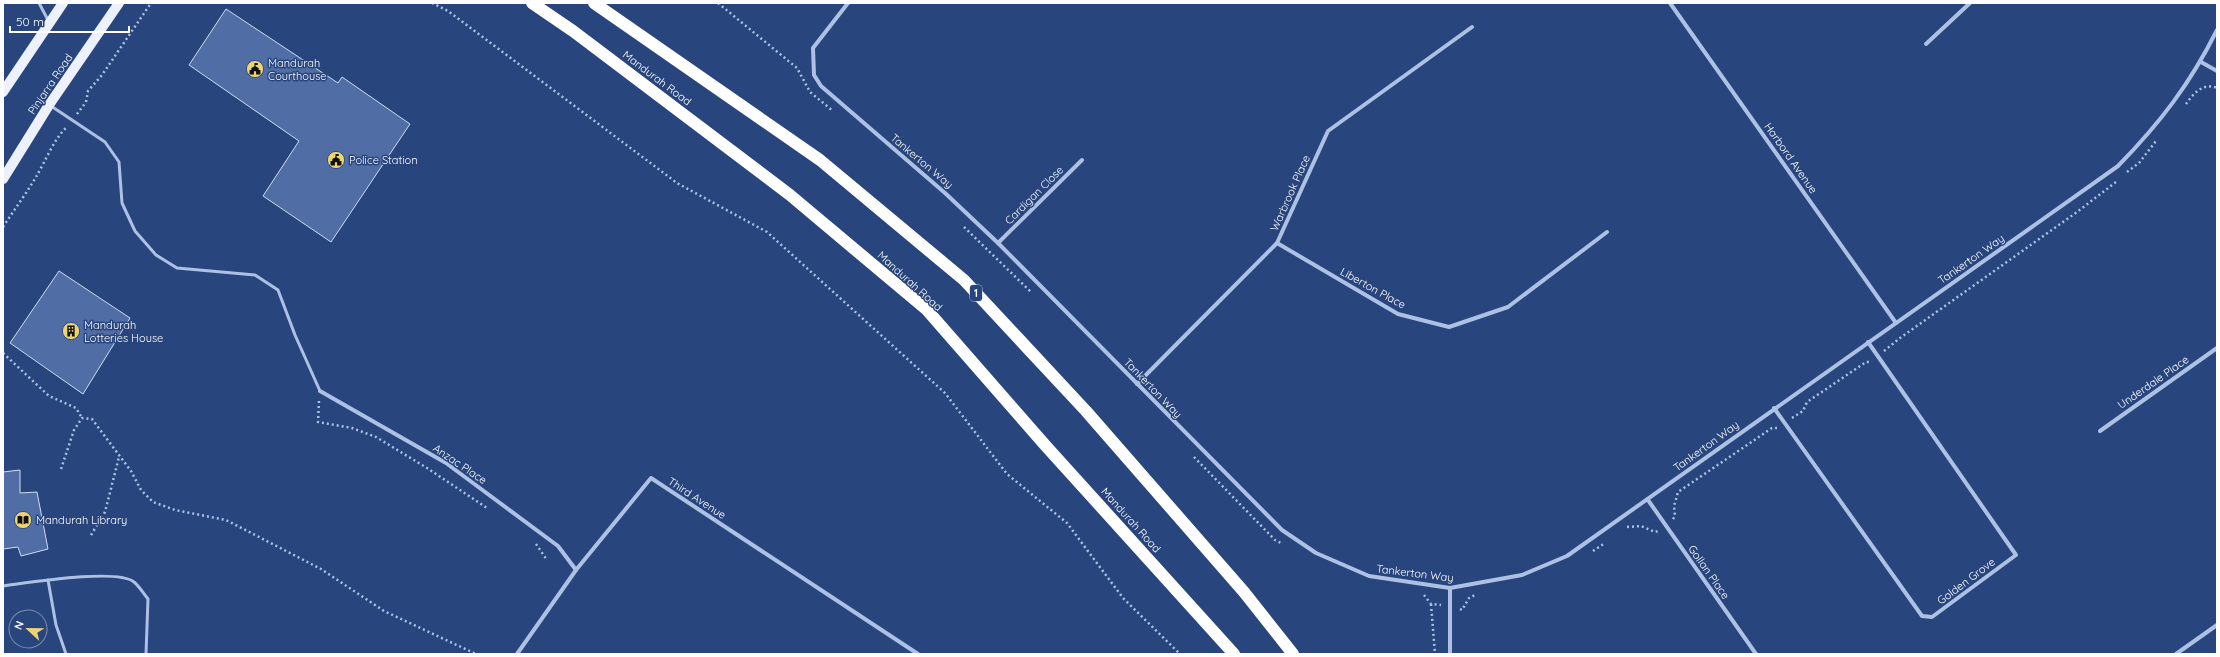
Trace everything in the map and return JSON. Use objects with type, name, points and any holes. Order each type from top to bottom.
[{"type":"highway","name":"Mandurah Road","points":[[532,3],[579,35],[790,195],[927,310],[1045,445],[1234,654]]},
{"type":"highway","name":"1","points":[[594,3],[820,160],[964,280],[1086,411],[1244,592],[1292,654]]},
{"type":"main road","points":[[3,92],[63,3]]},
{"type":"main road","name":"Pinjarra Road","points":[[3,179],[49,106],[119,3]]},
{"type":"street","name":"Tankerton Way","points":[[848,3],[812,48],[814,75],[821,86],[945,192],[998,243],[1282,530],[1316,554],[1349,570],[1370,576],[1450,588],[1522,575],[1567,556],[1648,500],[1774,408],[2118,166],[2171,107],[2201,62],[2217,30]]},
{"type":"street","name":"Harbord Avenue","points":[[1670,3],[1896,323]]},
{"type":"street","points":[[1926,44],[1970,3]]},
{"type":"street","name":"Warbrook Place","points":[[1137,384],[1277,243],[1328,130],[1472,27]]},
{"type":"street","points":[[2201,62],[2217,71]]},
{"type":"street","name":"Cardigan Close","points":[[998,243],[1082,160]]},
{"type":"street","name":"Liberton Place","points":[[1277,243],[1398,314],[1449,327],[1508,307],[1607,232]]},
{"type":"street","name":"Golden Grove","points":[[1774,408],[1922,616],[1932,617],[2016,555],[1868,342]]},
{"type":"street","name":"Underdale Place","points":[[2100,431],[2217,348]]},
{"type":"street","name":"Anzac Place","points":[[320,391],[446,463],[558,546],[576,570]]},
{"type":"street","name":"Third Avenue","points":[[519,653],[576,570],[651,478],[918,654]]},
{"type":"street","name":"Gollan Place","points":[[1648,500],[1756,654]]},
{"type":"street","points":[[1450,588],[1450,654]]},
{"type":"street","points":[[2176,654],[2217,625]]},
{"type":"lane","points":[[39,3],[49,23]]},
{"type":"lane","points":[[49,106],[105,142],[119,162],[122,203],[136,230],[156,255],[177,268],[255,275],[278,290],[295,336],[320,391]]},
{"type":"lane","points":[[3,586],[48,580],[108,576],[133,581],[148,599],[146,654]]},
{"type":"lane","points":[[48,580],[56,625],[66,654]]},
{"type":"path","points":[[432,3],[448,11],[677,183],[768,232],[945,393],[1007,474],[1067,523],[1123,598],[1180,654]]},
{"type":"path","points":[[718,3],[797,68],[810,92],[839,116]]},
{"type":"path","points":[[2183,107],[2201,88],[2213,86],[2217,88]]},
{"type":"path","points":[[2127,173],[2139,163],[2159,138]]},
{"type":"path","points":[[1622,531],[1628,526],[1642,526],[1655,532],[1666,525],[1675,516],[1674,506],[1678,492],[1772,428],[1779,428],[1803,411],[1807,402],[1866,362],[1872,362],[1900,338],[2077,212],[2120,178]]},
{"type":"path","points":[[960,223],[1035,297]]},
{"type":"path","points":[[3,352],[49,396],[76,408],[82,418]]},
{"type":"path","points":[[320,391],[318,422],[352,428],[376,437],[491,510]]},
{"type":"path","points":[[82,418],[92,419],[142,490],[153,502],[175,510],[226,520],[321,569],[384,611],[476,654]]},
{"type":"path","points":[[61,469],[74,430],[82,418]]},
{"type":"path","points":[[1190,453],[1275,540],[1289,547]]},
{"type":"path","points":[[92,536],[105,512],[119,457]]},
{"type":"path","points":[[532,540],[538,545],[547,560]]},
{"type":"path","points":[[1591,553],[1609,540]]},
{"type":"path","points":[[1431,604],[1450,606],[1462,610],[1469,598],[1478,592]]},
{"type":"path","points":[[1420,595],[1426,596],[1431,604],[1435,654]]},
{"type":"building","points":[[226,9],[338,83],[342,77],[410,124],[331,242],[263,196],[299,141],[189,65]]},
{"type":"building","name":"Mandurah Lotteries House","points":[[59,271],[130,318],[83,394],[10,343]]},
{"type":"building","name":"Mandurah Library","points":[[20,470],[20,493],[37,492],[48,549],[21,556],[18,547],[3,549],[3,472]]},
{"type":"place","name":"Mandurah Courthouse","points":[[255,69]]},
{"type":"place","name":"Police Station","points":[[336,160]]},
{"type":"place","name":"Mandurah Lotteries House","points":[[71,331]]},
{"type":"place","name":"Mandurah Library","points":[[23,520]]}]
